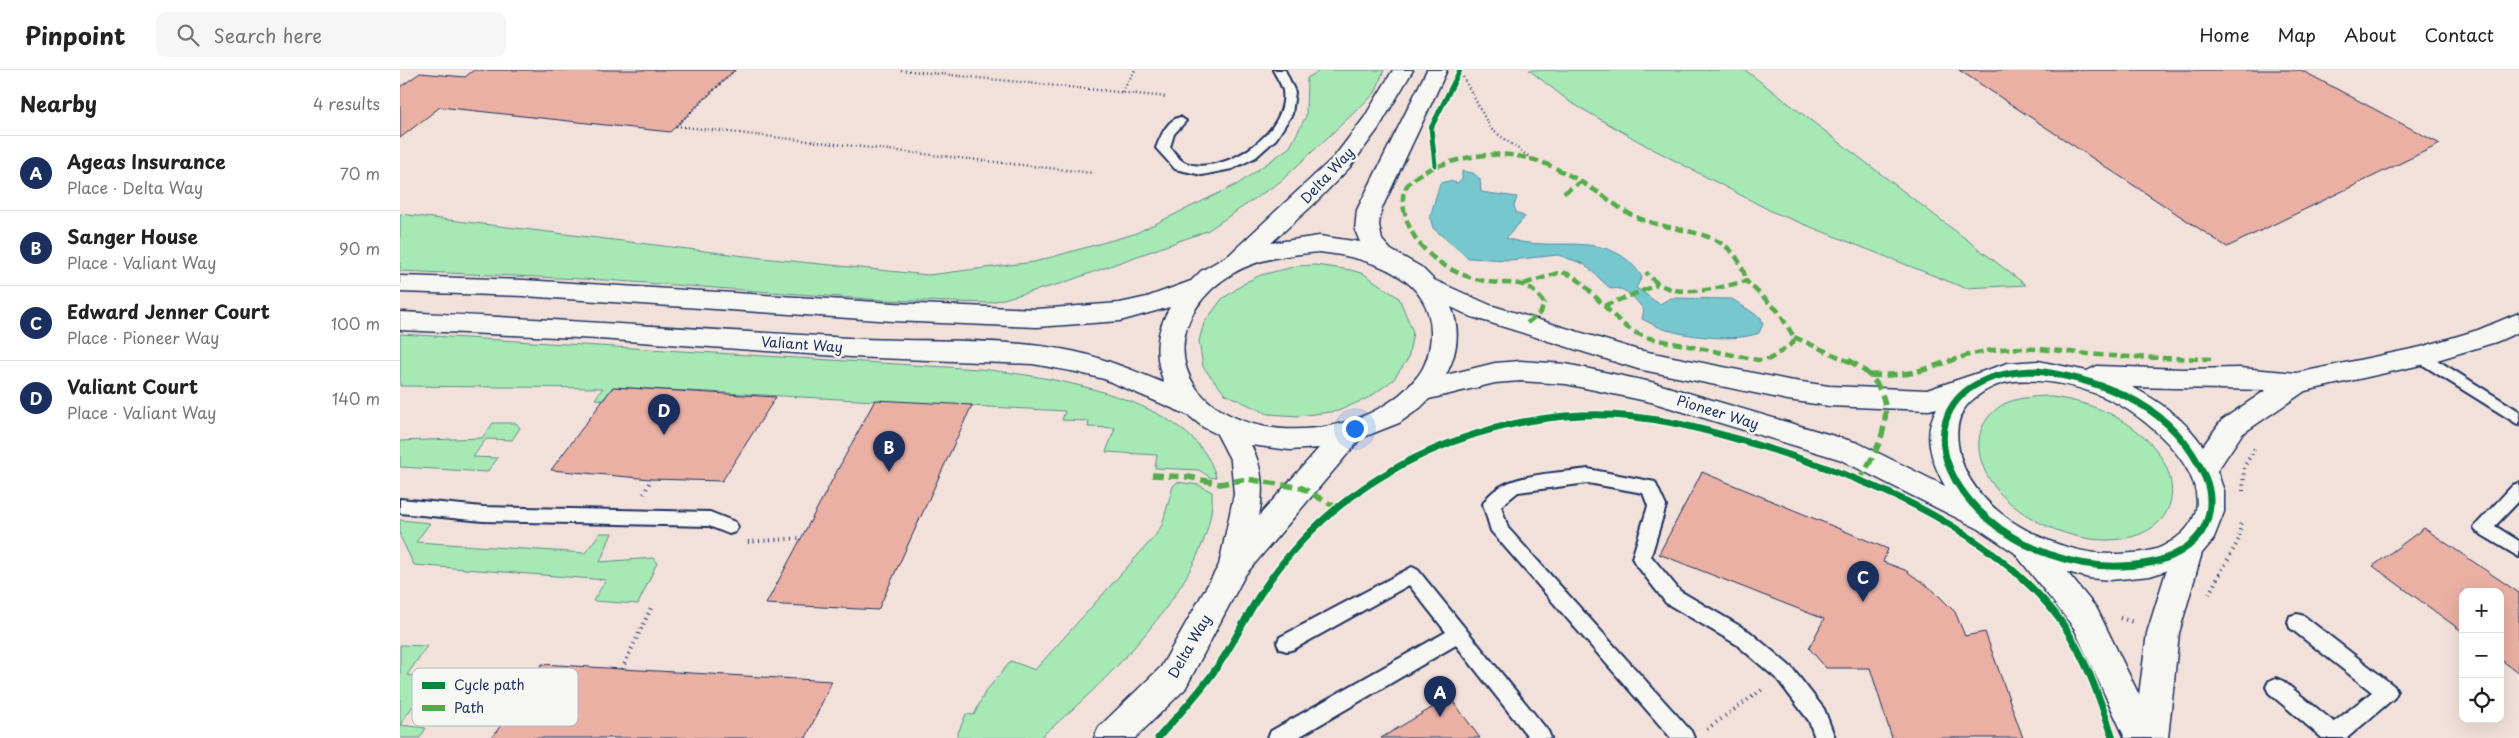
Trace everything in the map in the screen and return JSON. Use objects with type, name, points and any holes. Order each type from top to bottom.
[{"type":"street","name":"Delta Way","points":[[1232,264],[1296,208],[1342,162],[1377,115],[1403,70]]},
{"type":"street","points":[[1383,257],[1367,237],[1366,223],[1369,210],[1446,74]]},
{"type":"street","points":[[400,284],[524,288],[863,310],[1037,318],[1120,312],[1153,304],[1198,287],[1232,264],[1252,256],[1285,247],[1319,244],[1352,248],[1383,257],[1407,269],[1426,286],[1482,311],[1638,359],[1788,390],[1829,396],[1929,400],[1990,377],[2013,372],[2038,370],[2065,374],[2147,378],[2240,378],[2297,383],[2421,356],[2487,336],[2519,322]]},
{"type":"street","points":[[1198,287],[1176,315],[1167,347],[1173,379],[1195,407],[1228,428],[1266,438],[1308,440],[1350,432],[1390,415],[1421,391],[1439,364],[1445,336],[1440,310],[1426,286]]},
{"type":"street","name":"Valiant Way","points":[[400,321],[599,330],[851,348],[1033,355],[1076,362],[1112,372],[1195,407]]},
{"type":"street","name":"Pioneer Way","points":[[1421,391],[1495,373],[1520,371],[1566,374],[1651,392],[1848,451],[1998,527]]},
{"type":"street","points":[[1990,377],[1970,387],[1954,400],[1945,418],[1942,438],[1946,460],[1957,483],[1974,506],[1998,527],[2025,543],[2069,561],[2115,568],[2156,564],[2188,549],[2203,532],[2210,513],[2210,491],[2203,468],[2186,442],[2162,418],[2132,398],[2099,383],[2065,374]]},
{"type":"street","points":[[2203,468],[2232,427],[2297,383]]},
{"type":"street","name":"Delta Way","points":[[1228,428],[1245,461],[1249,494],[1234,566]]},
{"type":"street","name":"Delta Way","points":[[1111,738],[1173,678],[1234,566],[1350,432]]},
{"type":"street","points":[[2025,543],[2086,619],[2142,738]]},
{"type":"street","points":[[2150,738],[2163,633],[2188,549]]},
{"type":"lane","points":[[1180,121],[1164,140],[1163,148],[1174,163],[1204,172],[1230,166],[1250,155],[1266,142],[1287,112],[1290,97],[1283,71]]},
{"type":"lane","points":[[2421,356],[2519,419]]},
{"type":"lane","points":[[1684,738],[1500,531],[1492,504],[1514,486],[1588,476],[1649,487],[1657,506],[1641,558],[1673,597],[1743,638],[1784,674],[1817,716],[1826,738]]},
{"type":"lane","points":[[2519,490],[2483,527],[2519,550]]},
{"type":"lane","points":[[400,506],[483,514],[710,519],[729,527]]},
{"type":"lane","points":[[1287,643],[1412,575],[1541,738]]},
{"type":"lane","points":[[2276,687],[2335,737],[2386,692],[2296,622]]},
{"type":"lane","points":[[1278,738],[1459,634]]},
{"type":"path","points":[[735,70],[676,126],[1093,173]]},
{"type":"path","points":[[901,70],[1167,97]]},
{"type":"path","points":[[1122,92],[1135,70]]},
{"type":"path","points":[[1446,74],[1460,70],[1490,129],[1532,159]]},
{"type":"path","points":[[739,543],[801,538]]},
{"type":"path","points":[[622,668],[652,606]]},
{"type":"path","points":[[1702,733],[1784,674]]},
{"type":"green space","points":[[1321,70],[1384,70],[1375,93],[1281,181],[1207,231],[1060,284],[988,303],[883,300],[604,280],[400,271],[400,214],[762,258],[928,275],[1034,262],[1134,234],[1238,184],[1290,147],[1306,116],[1307,78]]},
{"type":"green space","points":[[1529,70],[1745,70],[2026,285],[1965,288],[1773,212],[1647,146],[1570,102]]},
{"type":"green space","points":[[1315,265],[1351,270],[1364,274],[1399,298],[1413,332],[1408,359],[1393,380],[1370,397],[1338,411],[1298,416],[1268,414],[1225,394],[1203,367],[1199,341],[1204,323],[1222,299],[1248,281],[1261,275],[1297,266]]},
{"type":"green space","points":[[400,334],[1008,372],[1079,385],[1116,396],[1150,410],[1180,428],[1203,450],[1216,477],[1211,478],[1199,470],[1155,468],[1157,455],[1106,452],[1115,428],[1088,427],[1089,421],[1062,420],[1065,411],[613,387],[603,400],[595,399],[603,388],[400,386]]},
{"type":"green space","points":[[2045,396],[2081,403],[2115,416],[2136,430],[2153,446],[2165,464],[2171,482],[2171,499],[2165,515],[2153,527],[2134,536],[2109,540],[2079,537],[2063,533],[2034,520],[2020,511],[1998,491],[1990,480],[1980,456],[1980,433],[1985,422],[1993,412],[2004,404],[2024,398]]},
{"type":"green space","points":[[493,423],[516,423],[520,428],[512,440],[486,439],[473,457],[498,458],[487,472],[400,467],[400,441],[482,438]]},
{"type":"green space","points":[[1177,482],[1199,485],[1212,492],[1209,525],[1196,559],[1176,594],[1122,661],[1064,717],[1039,738],[956,738],[966,714],[974,715],[985,692],[1011,661],[1035,670],[1155,536],[1162,525],[1173,486]]},
{"type":"green space","points":[[400,520],[430,523],[416,542],[585,553],[600,533],[612,533],[600,562],[653,558],[657,563],[638,604],[593,601],[606,580],[414,565],[400,536]]},
{"type":"green space","points":[[400,645],[427,646],[407,675],[412,676],[412,707],[400,725]]},
{"type":"green space","points":[[400,725],[426,728],[420,738],[400,738]]},
{"type":"water","points":[[1462,171],[1473,173],[1480,179],[1481,192],[1517,197],[1514,206],[1516,212],[1525,217],[1506,238],[1542,244],[1597,246],[1613,251],[1629,261],[1642,277],[1636,288],[1660,304],[1670,298],[1732,299],[1761,318],[1763,324],[1759,333],[1749,336],[1713,338],[1677,333],[1661,328],[1642,319],[1644,310],[1626,291],[1611,289],[1584,264],[1558,255],[1510,260],[1468,258],[1433,228],[1430,217],[1440,183],[1449,181],[1457,183],[1462,179]]},
{"type":"building","points":[[474,70],[735,70],[670,132],[440,107],[400,138],[400,87],[420,73],[465,77]]},
{"type":"building","points":[[1959,70],[2301,70],[2440,144],[2227,247]]},
{"type":"building","points":[[613,387],[776,397],[722,481],[651,479],[551,470]]},
{"type":"building","points":[[875,400],[972,405],[878,610],[766,604]]},
{"type":"building","points":[[1702,472],[1888,549],[1883,562],[1905,570],[1934,591],[1955,612],[1965,636],[1985,632],[2023,738],[1892,738],[1870,668],[1826,668],[1809,648],[1824,619],[1659,554]]},
{"type":"building","points":[[2424,528],[2519,593],[2519,673],[2504,662],[2504,588],[2459,588],[2459,629],[2373,566]]},
{"type":"building","points":[[542,664],[832,681],[806,738],[492,738],[500,726],[578,726],[578,668],[539,668]]},
{"type":"building","points":[[1450,697],[1480,738],[1381,738]]},
{"type":"marked path","points":[[1527,323],[1541,312],[1544,303],[1531,289],[1521,283],[1494,282],[1471,278],[1436,260],[1418,242],[1406,218],[1403,202],[1406,187],[1416,177],[1441,165],[1487,153],[1501,153],[1530,158],[1571,176],[1634,216],[1703,235],[1720,242],[1734,252],[1743,264],[1746,281]]},
{"type":"marked path","points":[[1564,193],[1580,182]]},
{"type":"marked path","points":[[1524,284],[1561,272],[1571,275],[1581,282],[1622,324],[1636,333],[1649,338],[1758,360],[1770,359],[1793,343],[1794,337],[1778,311],[1746,281],[1700,290],[1675,290],[1656,284],[1646,272]]},
{"type":"marked path","points":[[1604,306],[1657,285]]},
{"type":"marked path","points":[[1794,337],[1853,363],[1874,378],[1880,387],[1886,411],[1885,423],[1872,459],[1859,480]]},
{"type":"marked path","points":[[1869,375],[1900,376],[1921,372],[1962,356],[2005,347],[2026,347],[2101,355],[2211,359]]},
{"type":"marked path","points":[[1152,475],[1189,477],[1220,484],[1247,479],[1302,488],[1337,508]]},
{"type":"cycle path","points":[[1435,165],[1431,128],[1460,70]]},
{"type":"cycle path","points":[[2038,371],[2064,375],[2116,391],[2141,403],[2163,419],[2182,437],[2197,459],[2208,484],[2210,498],[2208,519],[2205,526],[2198,537],[2184,550],[2150,563],[2110,567],[2089,565],[2067,560],[2025,544],[2006,533],[1974,505],[1951,471],[1945,452],[1943,434],[1946,417],[1955,401],[1969,387],[1990,377],[2008,372],[2038,371]]},
{"type":"cycle path","points":[[1158,738],[1217,668],[1274,574],[1305,538],[1341,505],[1400,466],[1466,438],[1536,420],[1583,415],[1629,417],[1674,423],[1741,440],[1841,473],[1918,507],[1954,527],[1988,550],[2020,576],[2059,619],[2087,669],[2113,738]]},
{"type":"place","name":"Valiant Court","points":[[664,435]]},
{"type":"place","name":"Sanger House","points":[[889,472]]},
{"type":"place","name":"Edward Jenner Court","points":[[1863,602]]},
{"type":"place","name":"Ageas Insurance","points":[[1440,717]]}]
